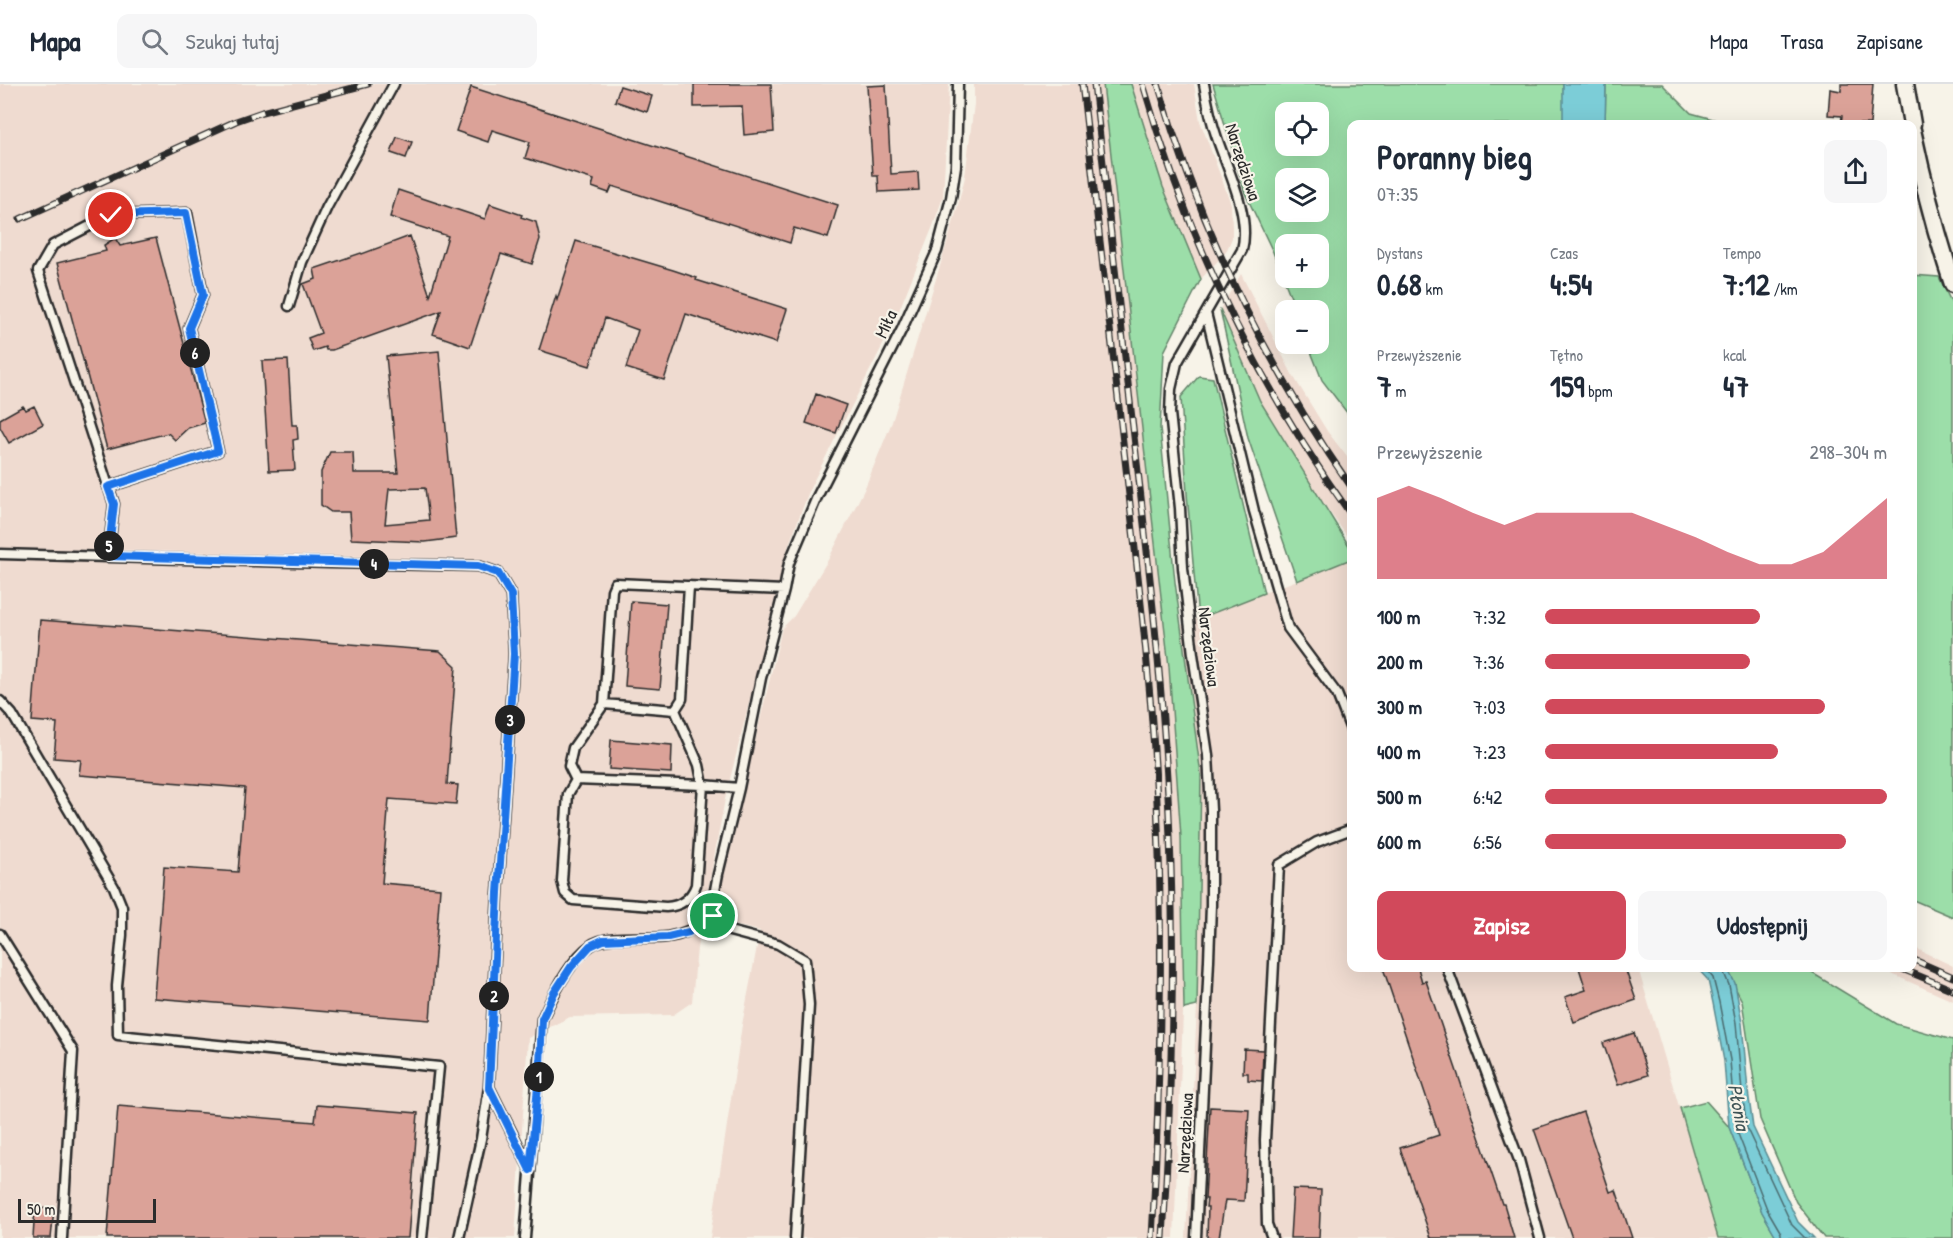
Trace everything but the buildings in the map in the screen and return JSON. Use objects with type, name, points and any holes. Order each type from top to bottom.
[{"type":"street","points":[[1905,84],[1911,120]]},
{"type":"street","points":[[1917,153],[1936,232],[1953,284]]},
{"type":"lane","points":[[289,306],[302,262],[327,207],[394,84]]},
{"type":"lane","name":"Miła","points":[[713,916],[711,910],[718,874],[739,788],[760,678],[789,563],[817,497],[902,329],[937,251],[951,198],[956,166],[958,84]]},
{"type":"lane","name":"Narzędziowa","points":[[1196,1238],[1209,960],[1210,810],[1208,755],[1183,568],[1170,400],[1177,363],[1242,250],[1244,230],[1236,192],[1216,136],[1204,84]]},
{"type":"lane","points":[[108,487],[218,451],[189,328],[203,295],[186,213],[111,215],[53,245],[38,271],[108,487],[114,504],[108,556]]},
{"type":"lane","points":[[1206,313],[1254,511],[1288,628],[1337,694],[1347,719]]},
{"type":"lane","points":[[0,554],[478,566],[498,573],[511,595],[514,654],[498,893],[489,1087],[481,1139],[459,1238]]},
{"type":"lane","points":[[576,780],[569,766],[573,748],[604,704],[612,590],[615,583],[784,590]]},
{"type":"lane","points":[[675,710],[682,699],[690,586]]},
{"type":"lane","points":[[0,701],[12,714],[114,887],[122,908],[117,986],[118,1035],[439,1067],[422,1238]]},
{"type":"lane","points":[[604,704],[675,710]]},
{"type":"lane","points":[[576,780],[568,794],[562,881],[565,893],[573,900],[666,907],[680,905],[686,901],[696,885],[703,785],[699,765],[675,710]]},
{"type":"lane","points":[[576,780],[739,788]]},
{"type":"lane","points":[[1272,1238],[1267,1224],[1265,1140],[1279,865],[1317,842],[1347,831]]},
{"type":"lane","points":[[525,1238],[542,1019],[554,993],[571,967],[590,946],[603,940],[668,937],[689,932],[713,916],[726,930],[778,944],[805,960],[809,1005],[795,1238]]},
{"type":"lane","points":[[0,934],[73,1052],[62,1238]]},
{"type":"lane","points":[[1448,972],[1519,1160],[1540,1238]]},
{"type":"lane","points":[[489,1087],[530,1170]]},
{"type":"shaded area","points":[[0,84],[949,84],[943,197],[933,226],[894,323],[811,486],[788,547],[725,799],[697,948],[692,1002],[673,1015],[570,1017],[528,1038],[515,1238],[0,1238]]},
{"type":"shaded area","points":[[974,84],[1103,84],[1163,607],[1176,747],[1184,910],[1184,988],[1174,1238],[710,1238],[742,1025],[760,931],[734,925],[723,919],[718,897],[782,628],[794,616],[828,560],[864,490],[892,422],[955,217],[965,177],[974,104]]},
{"type":"shaded area","points":[[1131,84],[1194,84],[1200,121],[1231,204],[1232,228],[1232,238],[1226,252],[1201,279],[1163,187]]},
{"type":"shaded area","points":[[1241,274],[1275,341],[1275,354],[1282,354],[1327,431],[1347,457],[1347,536],[1310,484],[1260,401],[1220,309]]},
{"type":"shaded area","points":[[1347,561],[1347,972],[1639,972],[1718,1238],[1186,1238],[1197,1006],[1201,775],[1181,625]]},
{"type":"shaded area","points":[[1917,949],[1953,966],[1953,1001],[1887,972],[1917,972]]},
{"type":"green space","points":[[1103,84],[1131,84],[1163,187],[1201,279],[1164,352],[1160,428],[1175,582],[1201,775],[1197,1006],[1184,1009],[1181,837],[1169,667]]},
{"type":"green space","points":[[1213,84],[1563,84],[1565,120],[1347,120],[1347,413],[1322,380],[1312,354],[1329,354],[1329,300],[1292,300],[1287,288],[1329,288],[1329,234],[1275,234],[1275,257],[1245,193]]},
{"type":"green space","points":[[1606,84],[1662,84],[1691,113],[1716,120],[1605,120]]},
{"type":"green space","points":[[1917,275],[1939,277],[1953,306],[1953,917],[1917,902]]},
{"type":"green space","points":[[1220,309],[1260,401],[1347,542],[1347,561],[1297,581],[1248,438]]},
{"type":"green space","points":[[1199,376],[1213,378],[1264,593],[1198,619],[1181,397]]},
{"type":"green space","points":[[1727,972],[1811,972],[1896,1024],[1953,1040],[1953,1238],[1824,1238],[1796,1202],[1760,1119],[1742,1001]]},
{"type":"green space","points":[[1706,1101],[1729,1127],[1762,1212],[1777,1238],[1718,1238],[1680,1108]]},
{"type":"water","points":[[1563,84],[1606,84],[1605,120],[1563,120]]},
{"type":"water","name":"Płonia","points":[[1701,972],[1729,972],[1735,983],[1742,1023],[1753,1127],[1798,1222],[1814,1238],[1777,1238],[1762,1212],[1729,1127],[1724,1061],[1708,980]]},
{"type":"railway","points":[[20,219],[236,121],[368,84]]},
{"type":"railway","points":[[1082,84],[1140,599],[1155,761],[1161,965],[1152,1238]]},
{"type":"railway","points":[[1094,84],[1148,557],[1166,763],[1171,866],[1172,1006],[1163,1238]]},
{"type":"railway","points":[[1143,84],[1181,198],[1229,309],[1286,415],[1347,509]]},
{"type":"railway","points":[[1158,84],[1194,191],[1238,294],[1291,393],[1347,480]]},
{"type":"railway","points":[[1917,961],[1953,977]]},
{"type":"railway","points":[[1910,972],[1953,990]]},
{"type":"route","points":[[111,215],[186,213],[203,295],[189,328],[218,451],[108,487],[114,504],[108,556],[478,566],[498,573],[511,595],[514,654],[498,893],[489,1087],[530,1170],[542,1019],[554,993],[571,967],[590,946],[603,940],[668,937],[689,932],[713,916]]}]
